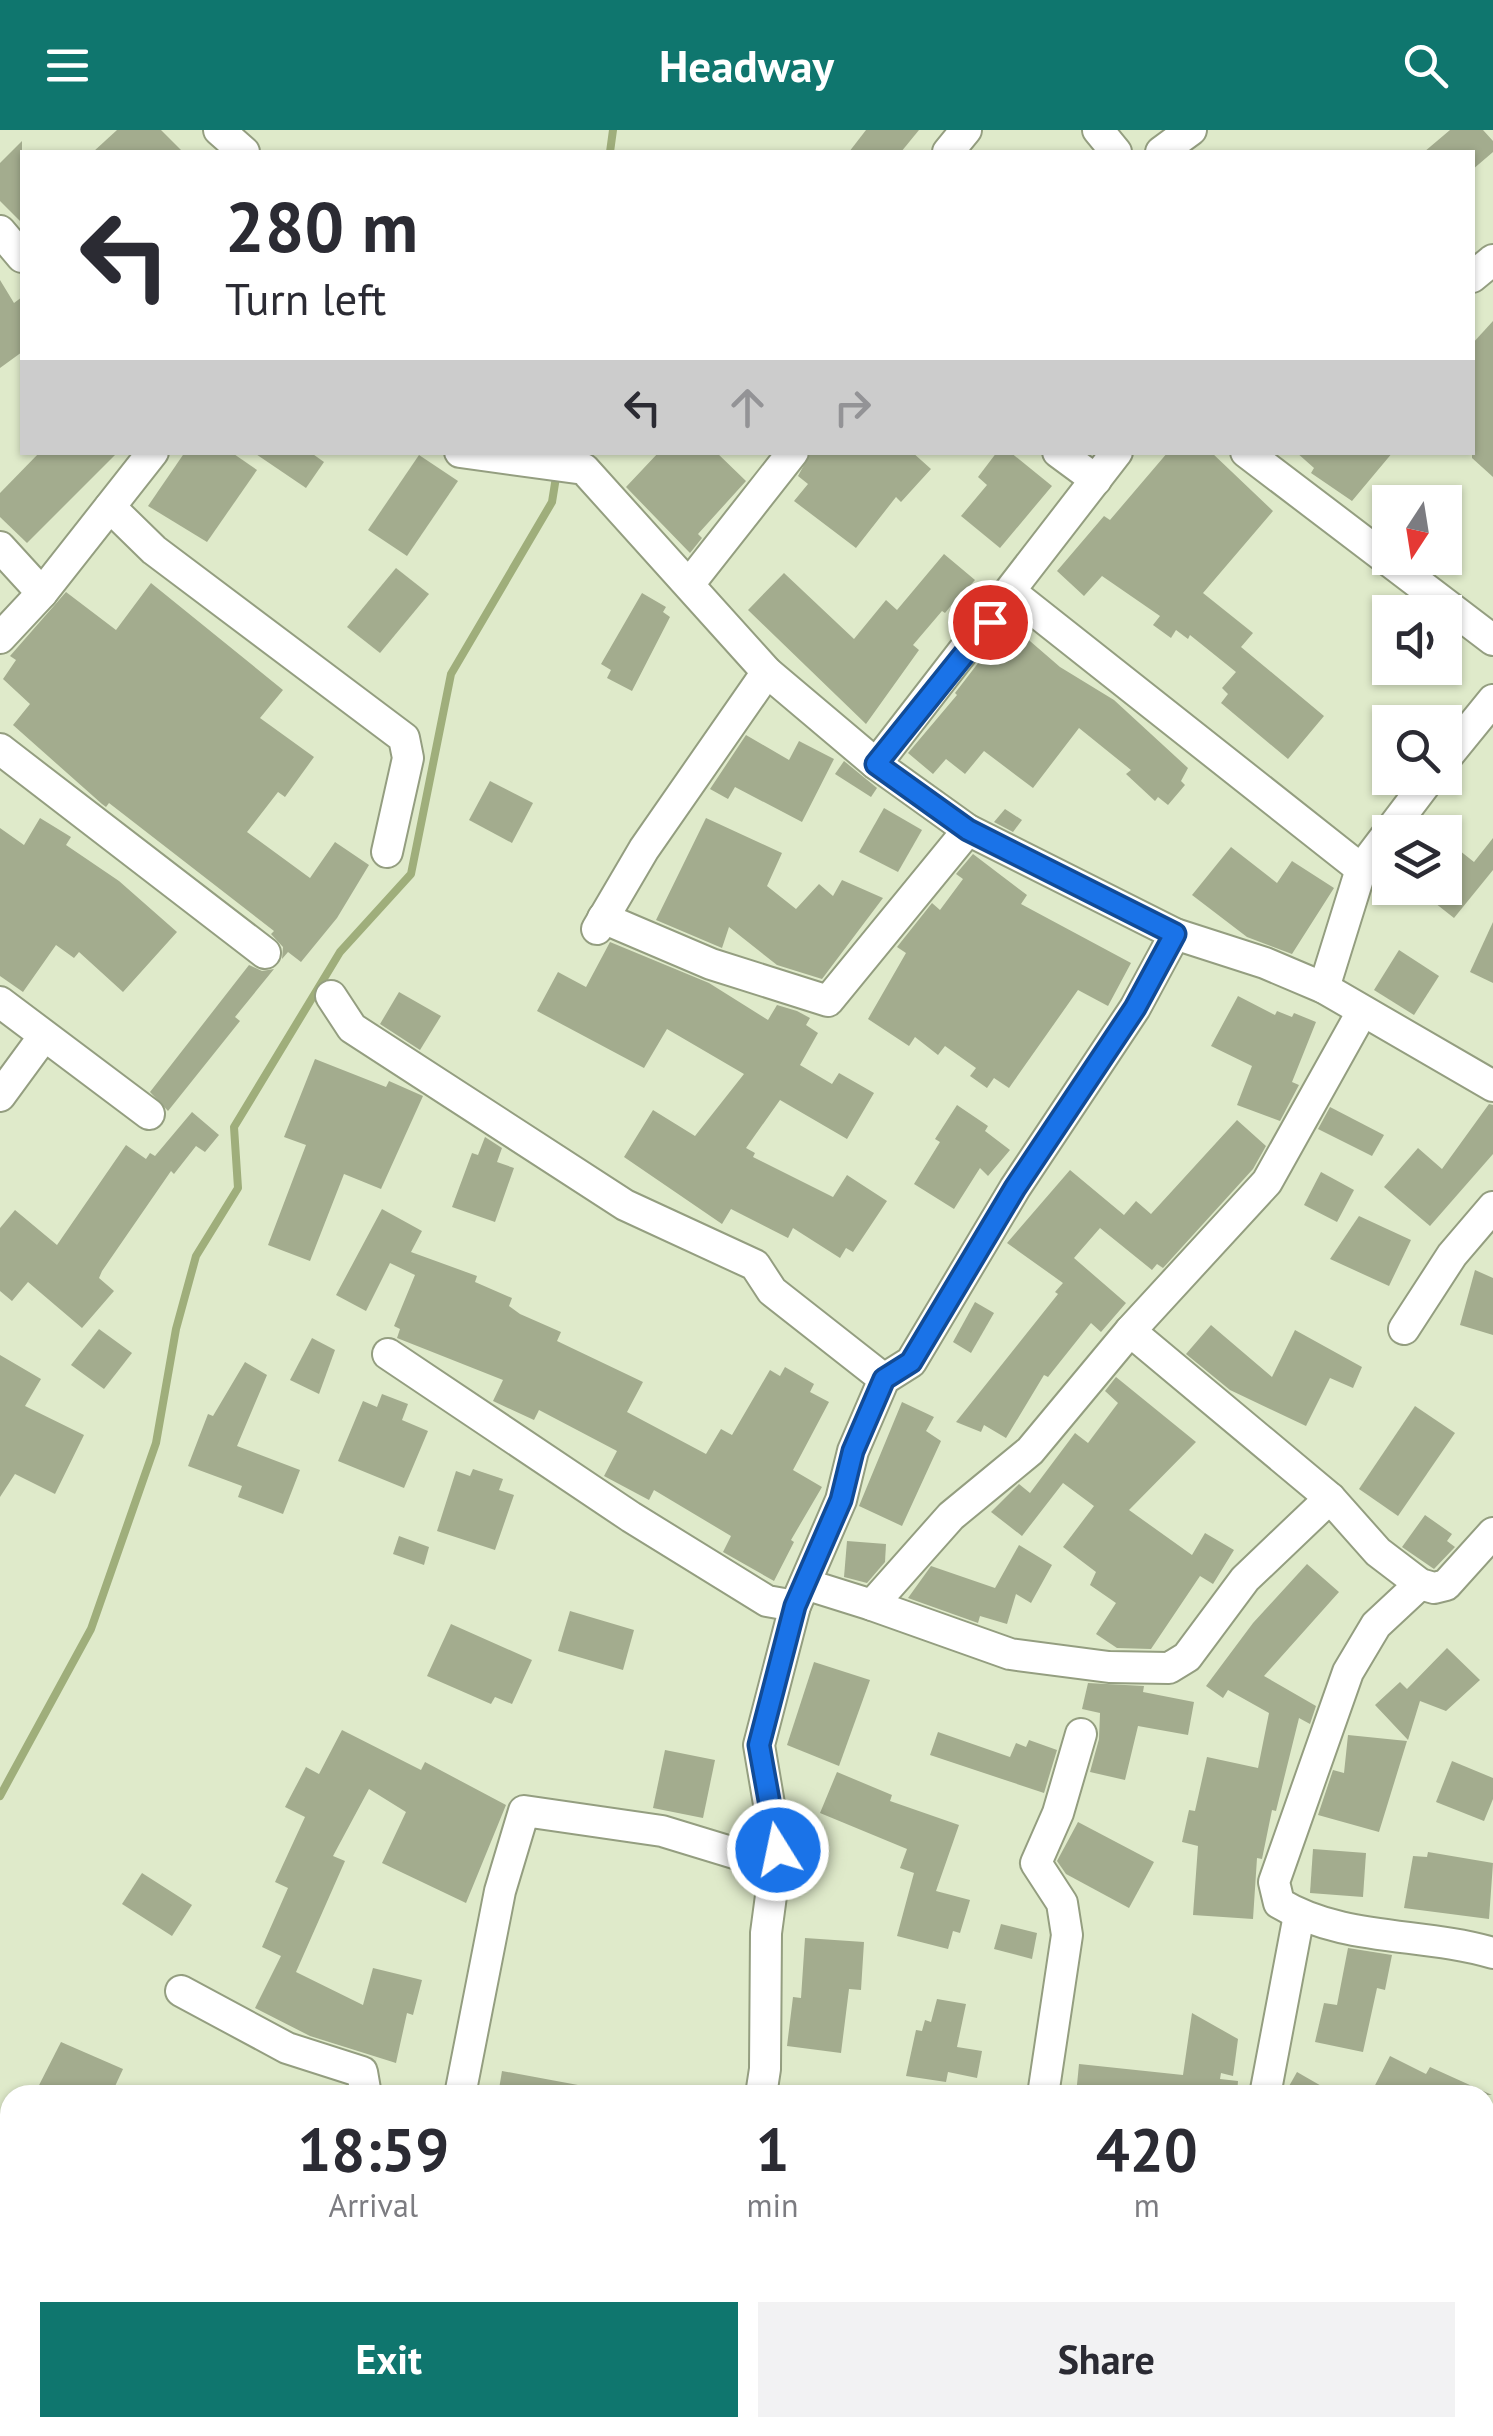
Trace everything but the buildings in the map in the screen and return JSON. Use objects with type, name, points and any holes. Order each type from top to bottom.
[{"type":"street","points":[[219,130],[242,150]]},
{"type":"street","points":[[950,150],[966,130]]},
{"type":"street","points":[[1098,130],[1114,150]]},
{"type":"street","points":[[1165,150],[1191,130]]},
{"type":"street","points":[[0,231],[20,255]]},
{"type":"street","points":[[0,638],[42,593],[151,455]]},
{"type":"street","points":[[483,455],[584,468],[767,672],[876,764],[968,830],[1175,934],[1265,963],[1324,988],[1493,1086]]},
{"type":"street","points":[[690,583],[791,455]]},
{"type":"street","points":[[1062,455],[1096,480]]},
{"type":"street","points":[[876,764],[1012,594],[1115,455]]},
{"type":"street","points":[[1250,455],[1493,640]]},
{"type":"street","points":[[110,507],[154,550],[404,738],[408,758],[387,852]]},
{"type":"street","points":[[0,547],[42,593]]},
{"type":"street","points":[[1012,594],[1361,869]]},
{"type":"street","points":[[767,672],[644,849],[600,924],[828,1001],[968,830]]},
{"type":"street","points":[[1462,738],[1493,700]]},
{"type":"street","points":[[0,749],[265,953]]},
{"type":"street","points":[[1324,988],[1361,869],[1416,795]]},
{"type":"street","points":[[762,2085],[766,1933],[778,1850],[759,1745],[800,1595],[884,1379],[911,1362],[1015,1188],[1135,1008],[1175,934]]},
{"type":"street","points":[[331,996],[352,1028],[625,1205],[755,1265],[772,1291],[884,1379]]},
{"type":"street","points":[[0,1002],[150,1114]]},
{"type":"street","points":[[872,1605],[951,1516],[1030,1451],[1130,1332],[1267,1182],[1362,1012]]},
{"type":"street","points":[[0,1096],[44,1036]]},
{"type":"street","points":[[1404,1329],[1452,1254],[1493,1207]]},
{"type":"street","points":[[1130,1332],[1330,1498],[1378,1552],[1420,1584],[1434,1588],[1446,1585],[1493,1533]]},
{"type":"street","points":[[388,1354],[631,1517],[767,1600],[800,1595],[872,1605],[1010,1654],[1109,1668],[1169,1668],[1187,1657],[1245,1579],[1330,1498]]},
{"type":"street","points":[[1420,1584],[1376,1625],[1348,1672],[1274,1882],[1279,1904],[1299,1915],[1380,1936],[1453,1941],[1493,1953]]},
{"type":"street","points":[[1044,2085],[1067,1935],[1062,1904],[1036,1863],[1058,1813],[1081,1734]]},
{"type":"street","points":[[462,2085],[500,1892],[524,1811],[662,1831],[744,1856],[778,1850]]},
{"type":"street","points":[[1267,2085],[1299,1915]]},
{"type":"street","points":[[181,1991],[287,2048],[362,2072],[364,2085]]},
{"type":"waterway","points":[[610,150],[613,130]]},
{"type":"waterway","points":[[0,1796],[91,1629],[156,1443],[176,1329],[196,1256],[238,1188],[234,1127],[340,952],[411,874],[451,674],[552,502],[557,471]]},
{"type":"route","points":[[778,1850],[759,1745],[795,1606],[841,1500],[853,1451],[884,1379],[911,1362],[1015,1188],[1135,1008],[1175,934],[968,830],[876,764],[990,622]]}]
